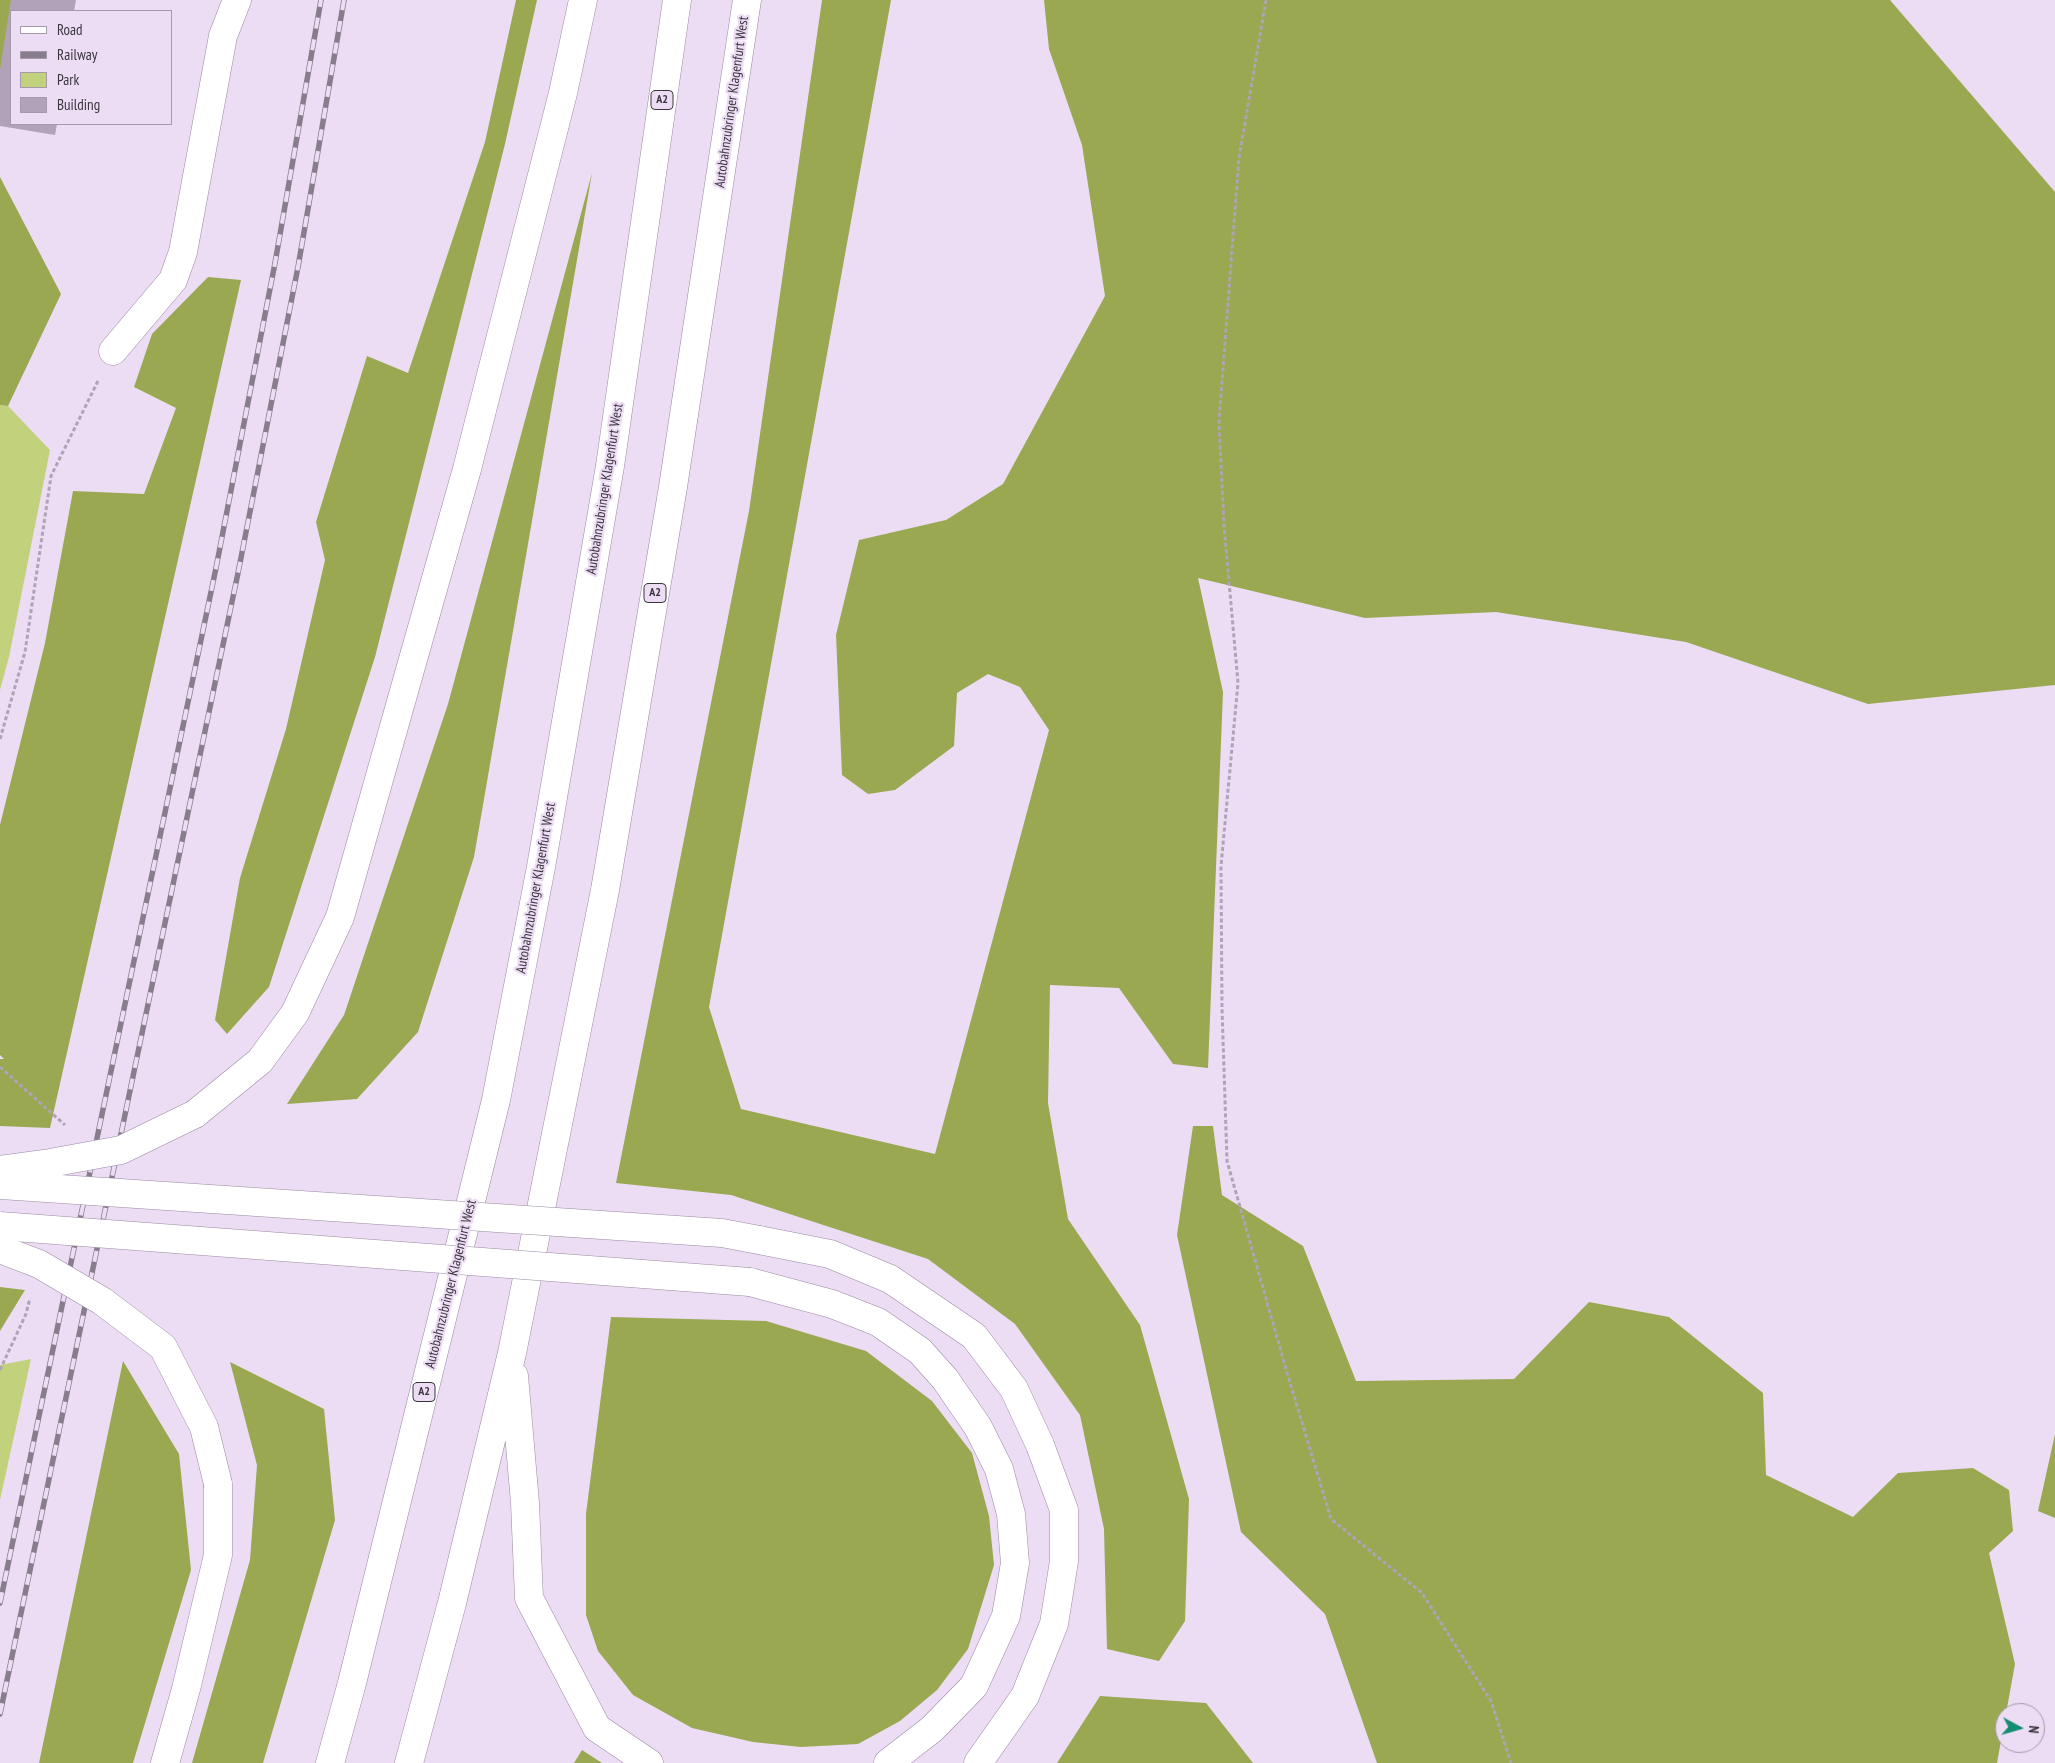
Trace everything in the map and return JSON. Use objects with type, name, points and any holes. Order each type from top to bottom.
[{"type":"main road","points":[[113,351],[173,280],[183,252],[223,36],[237,0]]},
{"type":"main road","points":[[0,1170],[121,1150],[195,1114],[260,1061],[295,1013],[340,917],[467,469],[563,93],[583,0]]},
{"type":"main road","name":"Autobahnzubringer Klagenfurt West","points":[[330,1763],[352,1683],[496,1100],[541,867],[610,466],[677,0]]},
{"type":"main road","name":"Autobahnzubringer Klagenfurt West","points":[[409,1763],[452,1603],[512,1353],[605,890],[673,487],[747,0]]},
{"type":"main road","points":[[0,1185],[712,1232],[830,1254],[890,1279],[974,1336],[1014,1389],[1040,1445],[1064,1510],[1064,1562],[1054,1624],[1025,1696],[978,1763]]},
{"type":"main road","points":[[0,1226],[750,1282],[832,1304],[878,1322],[920,1351],[945,1379],[978,1427],[1001,1478],[1011,1514],[1015,1563],[1006,1616],[974,1686],[932,1729],[888,1763]]},
{"type":"main road","points":[[0,1250],[39,1264],[102,1301],[162,1347],[204,1427],[218,1484],[218,1555],[186,1689],[165,1763]]},
{"type":"main road","points":[[512,1353],[525,1503],[530,1598],[597,1728],[649,1763]]},
{"type":"path","points":[[1266,0],[1239,158],[1219,422],[1224,525],[1238,682],[1221,866],[1222,1008],[1228,1161],[1286,1369],[1331,1519],[1422,1593],[1491,1701],[1511,1763]]},
{"type":"path","points":[[0,739],[25,652],[51,476],[113,351]]},
{"type":"green space","points":[[0,0],[12,0],[22,6],[21,10],[10,10],[10,68],[0,120]]},
{"type":"green space","points":[[516,0],[537,0],[505,144],[375,657],[269,987],[227,1034],[215,1020],[240,878],[286,729],[325,560],[316,522],[367,356],[408,373],[485,142]]},
{"type":"green space","points":[[822,0],[891,0],[709,1007],[741,1109],[935,1154],[1049,730],[1020,687],[988,674],[957,693],[954,746],[895,790],[868,794],[842,775],[836,635],[859,540],[946,520],[1003,484],[1105,296],[1082,145],[1049,49],[1044,0],[1890,0],[2055,192],[2055,685],[1868,704],[1686,642],[1496,612],[1365,618],[1198,578],[1223,692],[1208,1068],[1173,1064],[1119,988],[1050,985],[1048,1103],[1068,1219],[1140,1325],[1189,1499],[1185,1621],[1159,1661],[1107,1649],[1104,1529],[1080,1415],[1015,1324],[928,1259],[731,1195],[616,1183],[749,511]]},
{"type":"green space","points":[[592,173],[474,857],[418,1032],[357,1099],[287,1104],[344,1015],[448,704]]},
{"type":"green space","points":[[0,177],[61,294],[8,406],[0,405]]},
{"type":"green space","points":[[208,277],[241,280],[50,1128],[0,1126],[0,1059],[4,1059],[0,1055],[0,825],[45,643],[73,491],[144,494],[176,408],[134,387],[152,334]]},
{"type":"green space","points":[[0,405],[8,406],[50,450],[9,657],[0,690]]},
{"type":"green space","points":[[1193,1126],[1213,1126],[1222,1195],[1303,1246],[1356,1381],[1514,1379],[1589,1302],[1669,1317],[1763,1393],[1766,1475],[1853,1517],[1898,1473],[1973,1468],[2009,1490],[2013,1531],[1989,1553],[2015,1664],[2008,1703],[1995,1703],[1995,1753],[1999,1753],[1997,1763],[1377,1763],[1325,1614],[1241,1532],[1177,1235]]},
{"type":"green space","points":[[0,1287],[25,1290],[0,1331]]},
{"type":"green space","points":[[611,1317],[766,1321],[866,1351],[932,1401],[972,1453],[989,1516],[994,1565],[968,1649],[937,1690],[900,1721],[858,1744],[801,1747],[753,1742],[692,1728],[633,1695],[598,1651],[586,1615],[586,1514]]},
{"type":"green space","points":[[31,1359],[0,1500],[0,1365]]},
{"type":"green space","points":[[123,1361],[179,1454],[191,1570],[133,1763],[39,1763]]},
{"type":"green space","points":[[230,1362],[324,1409],[335,1520],[263,1763],[192,1763],[250,1560],[257,1465]]},
{"type":"green space","points":[[2055,1434],[2055,1518],[2038,1511]]},
{"type":"green space","points":[[1100,1696],[1206,1703],[1253,1763],[1057,1763]]},
{"type":"green space","points":[[582,1750],[602,1763],[574,1763]]},
{"type":"building","points":[[11,0],[76,0],[74,10],[10,10],[10,125],[57,125],[55,135],[0,126],[0,70]]},
{"type":"railway","points":[[0,1603],[216,568],[275,263],[321,0]]},
{"type":"railway","points":[[0,1714],[238,573],[298,267],[344,0]]}]
